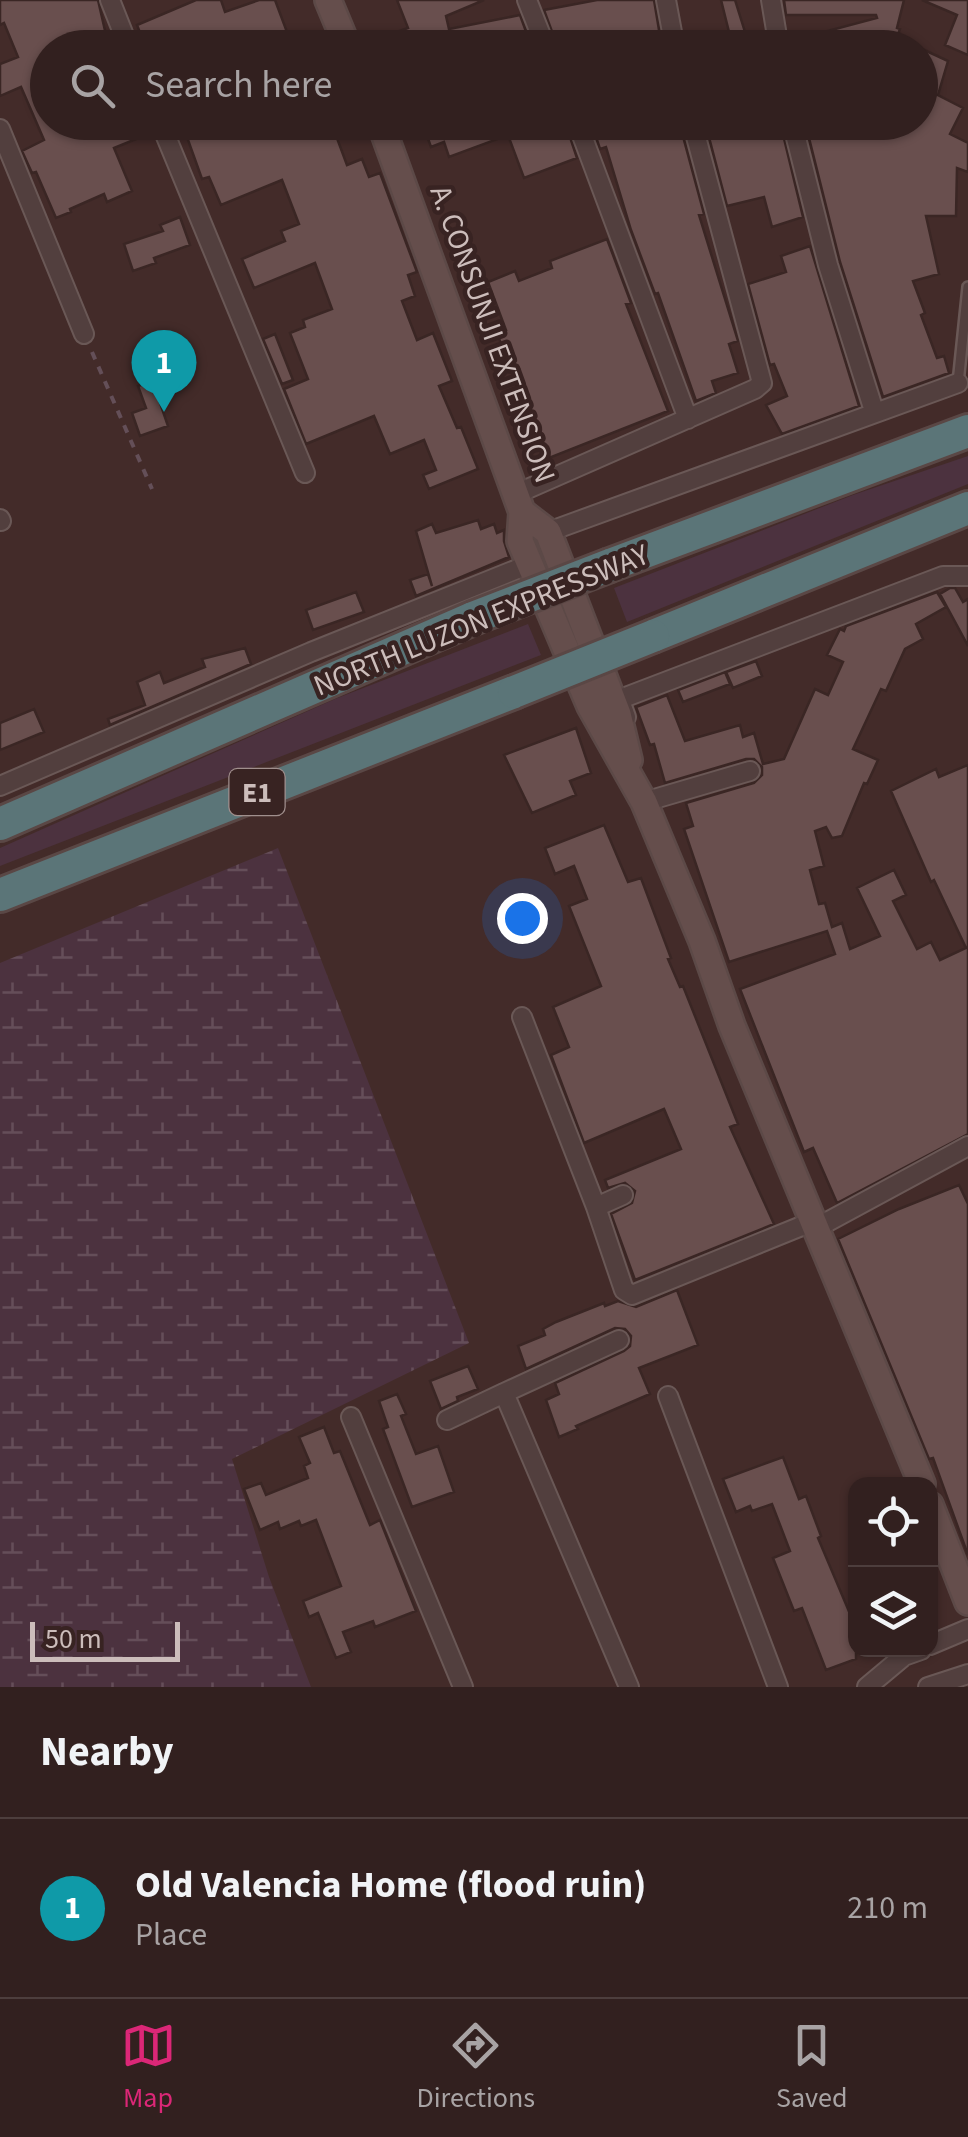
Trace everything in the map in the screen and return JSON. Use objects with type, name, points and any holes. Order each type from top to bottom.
[{"type":"highway","name":"NORTH LUZON EXPRESSWAY","points":[[0,824],[474,618],[968,431]]},
{"type":"highway","name":"E1","points":[[0,895],[968,508]]},
{"type":"main road","points":[[328,0],[340,30]]},
{"type":"main road","name":"A. CONSUNJI EXTENSION","points":[[387,140],[519,503],[520,541],[590,706],[639,791]]},
{"type":"main road","points":[[519,503],[548,532],[618,714],[639,791],[919,1477]]},
{"type":"main road","points":[[938,1517],[954,1542],[968,1602]]},
{"type":"street","points":[[110,0],[122,30]]},
{"type":"street","points":[[526,0],[538,30]]},
{"type":"street","points":[[666,0],[672,30]]},
{"type":"street","points":[[771,0],[776,30]]},
{"type":"street","points":[[0,129],[84,334]]},
{"type":"street","points":[[167,140],[304,473]]},
{"type":"street","points":[[584,140],[688,419]]},
{"type":"street","points":[[519,503],[762,383],[697,140]]},
{"type":"street","points":[[796,140],[828,266],[874,412]]},
{"type":"street","points":[[548,532],[958,383]]},
{"type":"street","points":[[0,786],[311,652],[530,564]]},
{"type":"street","points":[[750,772],[639,791],[638,751],[622,706],[624,698],[943,576],[968,576]]},
{"type":"street","points":[[522,1016],[624,1290],[632,1295],[816,1224],[968,1146]]},
{"type":"street","points":[[596,1207],[623,1195]]},
{"type":"street","points":[[447,1420],[619,1340]]},
{"type":"street","points":[[504,1393],[629,1687]]},
{"type":"street","points":[[668,1396],[778,1687]]},
{"type":"street","points":[[351,1417],[463,1687]]},
{"type":"street","points":[[938,1642],[968,1629]]},
{"type":"street","points":[[867,1687],[903,1657]]},
{"type":"street","points":[[928,1687],[968,1674]]},
{"type":"lane","points":[[958,383],[968,288]]},
{"type":"path","points":[[84,334],[152,489]]},
{"type":"green space","points":[[968,456],[968,484],[627,622],[614,588],[853,495]]},
{"type":"green space","points":[[528,624],[541,655],[0,866],[0,848],[335,699]]},
{"type":"green space","points":[[278,848],[469,1343],[232,1459],[269,1577],[311,1687],[0,1687],[0,963]]},
{"type":"building","points":[[0,0],[98,0],[105,30],[30,30],[30,108],[21,87],[0,96],[0,64],[18,57],[4,23],[0,25]]},
{"type":"building","points":[[196,0],[221,0],[225,12],[259,0],[275,0],[286,30],[139,30],[137,25]]},
{"type":"building","points":[[397,0],[484,0],[446,16],[449,29],[520,15],[525,30],[402,30],[408,28]]},
{"type":"building","points":[[597,0],[654,0],[659,30],[551,30],[544,10]]},
{"type":"building","points":[[721,0],[735,0],[744,30],[728,30]]},
{"type":"building","points":[[784,0],[904,0],[900,30],[832,30],[877,18],[876,15],[786,15]]},
{"type":"building","points":[[922,0],[968,0],[968,55],[945,45],[957,15]]},
{"type":"building","points":[[938,56],[948,61],[938,95]]},
{"type":"building","points":[[938,95],[963,108],[950,134],[968,143],[968,172],[957,168],[956,216],[926,216],[939,274],[913,281],[937,358],[944,356],[949,373],[883,397],[840,262],[810,140],[938,140]]},
{"type":"building","points":[[44,140],[134,140],[114,148],[132,191],[107,202],[104,194],[56,218],[22,151]]},
{"type":"building","points":[[188,140],[338,140],[347,165],[362,159],[369,177],[380,173],[417,272],[408,275],[415,296],[402,301],[417,340],[433,333],[452,381],[439,386],[478,469],[429,489],[423,475],[436,470],[424,440],[390,454],[374,416],[306,444],[284,389],[308,379],[290,333],[305,327],[303,320],[332,309],[315,263],[254,288],[242,259],[285,241],[281,231],[299,224],[282,180],[221,205],[209,177],[202,179]]},
{"type":"building","points":[[428,140],[495,140],[449,157],[444,142],[431,147]]},
{"type":"building","points":[[510,140],[571,140],[577,158],[524,178]]},
{"type":"building","points":[[597,140],[684,140],[704,214],[699,215],[738,341],[729,344],[738,373],[712,381],[716,393],[696,401],[631,230],[606,147],[600,149]]},
{"type":"building","points":[[710,140],[784,140],[803,217],[772,227],[764,197],[727,206]]},
{"type":"building","points":[[180,217],[190,245],[154,258],[156,263],[133,271],[124,244],[163,231],[160,225]]},
{"type":"building","points":[[607,239],[631,303],[626,304],[668,411],[549,458],[497,334],[506,330],[488,282],[515,271],[519,281],[552,268],[550,261]]},
{"type":"building","points":[[810,246],[859,406],[782,434],[766,405],[787,396],[774,364],[770,365],[748,284],[786,272],[781,256]]},
{"type":"building","points":[[275,334],[293,380],[282,384],[263,339]]},
{"type":"building","points":[[161,378],[167,398],[159,400],[168,426],[140,436],[132,413],[146,408],[138,386]]},
{"type":"building","points":[[478,520],[481,529],[494,524],[497,533],[504,530],[509,557],[416,596],[410,580],[428,574],[432,586],[416,531],[432,524],[436,533]]},
{"type":"building","points":[[955,588],[963,602],[968,599],[968,646],[940,594]]},
{"type":"building","points":[[356,592],[364,612],[313,630],[306,610]]},
{"type":"building","points":[[937,592],[946,607],[916,624],[923,639],[905,649],[853,749],[878,760],[842,836],[832,838],[826,827],[815,831],[824,866],[810,870],[819,904],[825,903],[832,927],[842,923],[850,949],[880,936],[857,888],[894,870],[906,895],[893,901],[917,949],[931,942],[940,960],[966,948],[934,880],[931,882],[891,791],[936,769],[939,777],[968,765],[968,1134],[837,1203],[813,1148],[804,1152],[740,989],[835,954],[827,931],[729,962],[684,829],[693,826],[686,803],[754,783],[762,775],[762,767],[754,759],[746,759],[665,783],[654,744],[650,745],[636,707],[667,695],[685,741],[740,725],[743,737],[754,733],[763,764],[784,759],[815,689],[828,695],[843,662],[827,655],[840,629],[844,631],[846,626]]},
{"type":"building","points":[[245,648],[251,664],[110,725],[108,719],[145,705],[137,682],[160,672],[164,683],[205,667],[202,659]]},
{"type":"building","points":[[756,661],[762,676],[733,688],[726,672]]},
{"type":"building","points":[[725,672],[730,684],[683,702],[678,690]]},
{"type":"building","points":[[34,709],[44,732],[0,750],[0,723]]},
{"type":"building","points":[[576,728],[591,773],[570,781],[576,795],[532,813],[504,755]]},
{"type":"building","points":[[604,825],[628,882],[641,878],[671,958],[668,959],[680,987],[683,986],[738,1124],[730,1127],[774,1224],[635,1280],[611,1214],[632,1203],[635,1191],[625,1183],[608,1188],[605,1180],[681,1149],[664,1109],[584,1143],[551,1055],[569,1047],[553,1007],[601,986],[569,906],[587,899],[574,866],[555,874],[545,848]]},
{"type":"building","points":[[959,1185],[968,1204],[968,1555],[933,1458],[929,1459],[838,1239]]},
{"type":"building","points":[[677,1290],[698,1345],[639,1368],[650,1394],[559,1437],[546,1400],[559,1394],[555,1383],[624,1351],[630,1346],[631,1336],[625,1329],[615,1328],[526,1369],[518,1346],[545,1335],[543,1329],[556,1322],[604,1303],[605,1306],[618,1301],[636,1307]]},
{"type":"building","points":[[468,1366],[478,1389],[441,1409],[430,1381]]},
{"type":"building","points":[[397,1394],[416,1454],[438,1446],[454,1492],[412,1507],[383,1429],[388,1427],[379,1401]]},
{"type":"building","points":[[324,1427],[334,1453],[340,1451],[370,1525],[380,1520],[416,1611],[375,1627],[373,1621],[343,1632],[351,1652],[336,1658],[318,1613],[309,1617],[303,1601],[341,1586],[316,1520],[301,1526],[299,1521],[280,1529],[278,1522],[260,1530],[244,1489],[261,1483],[266,1495],[308,1478],[304,1466],[310,1463],[299,1437]]},
{"type":"building","points":[[783,1457],[799,1499],[806,1496],[821,1536],[818,1538],[848,1609],[848,1657],[856,1659],[826,1670],[802,1608],[794,1611],[773,1558],[790,1551],[772,1504],[736,1512],[723,1479]]},
{"type":"place","name":"Old Valencia Home (flood ruin)","points":[[164,412]]}]
